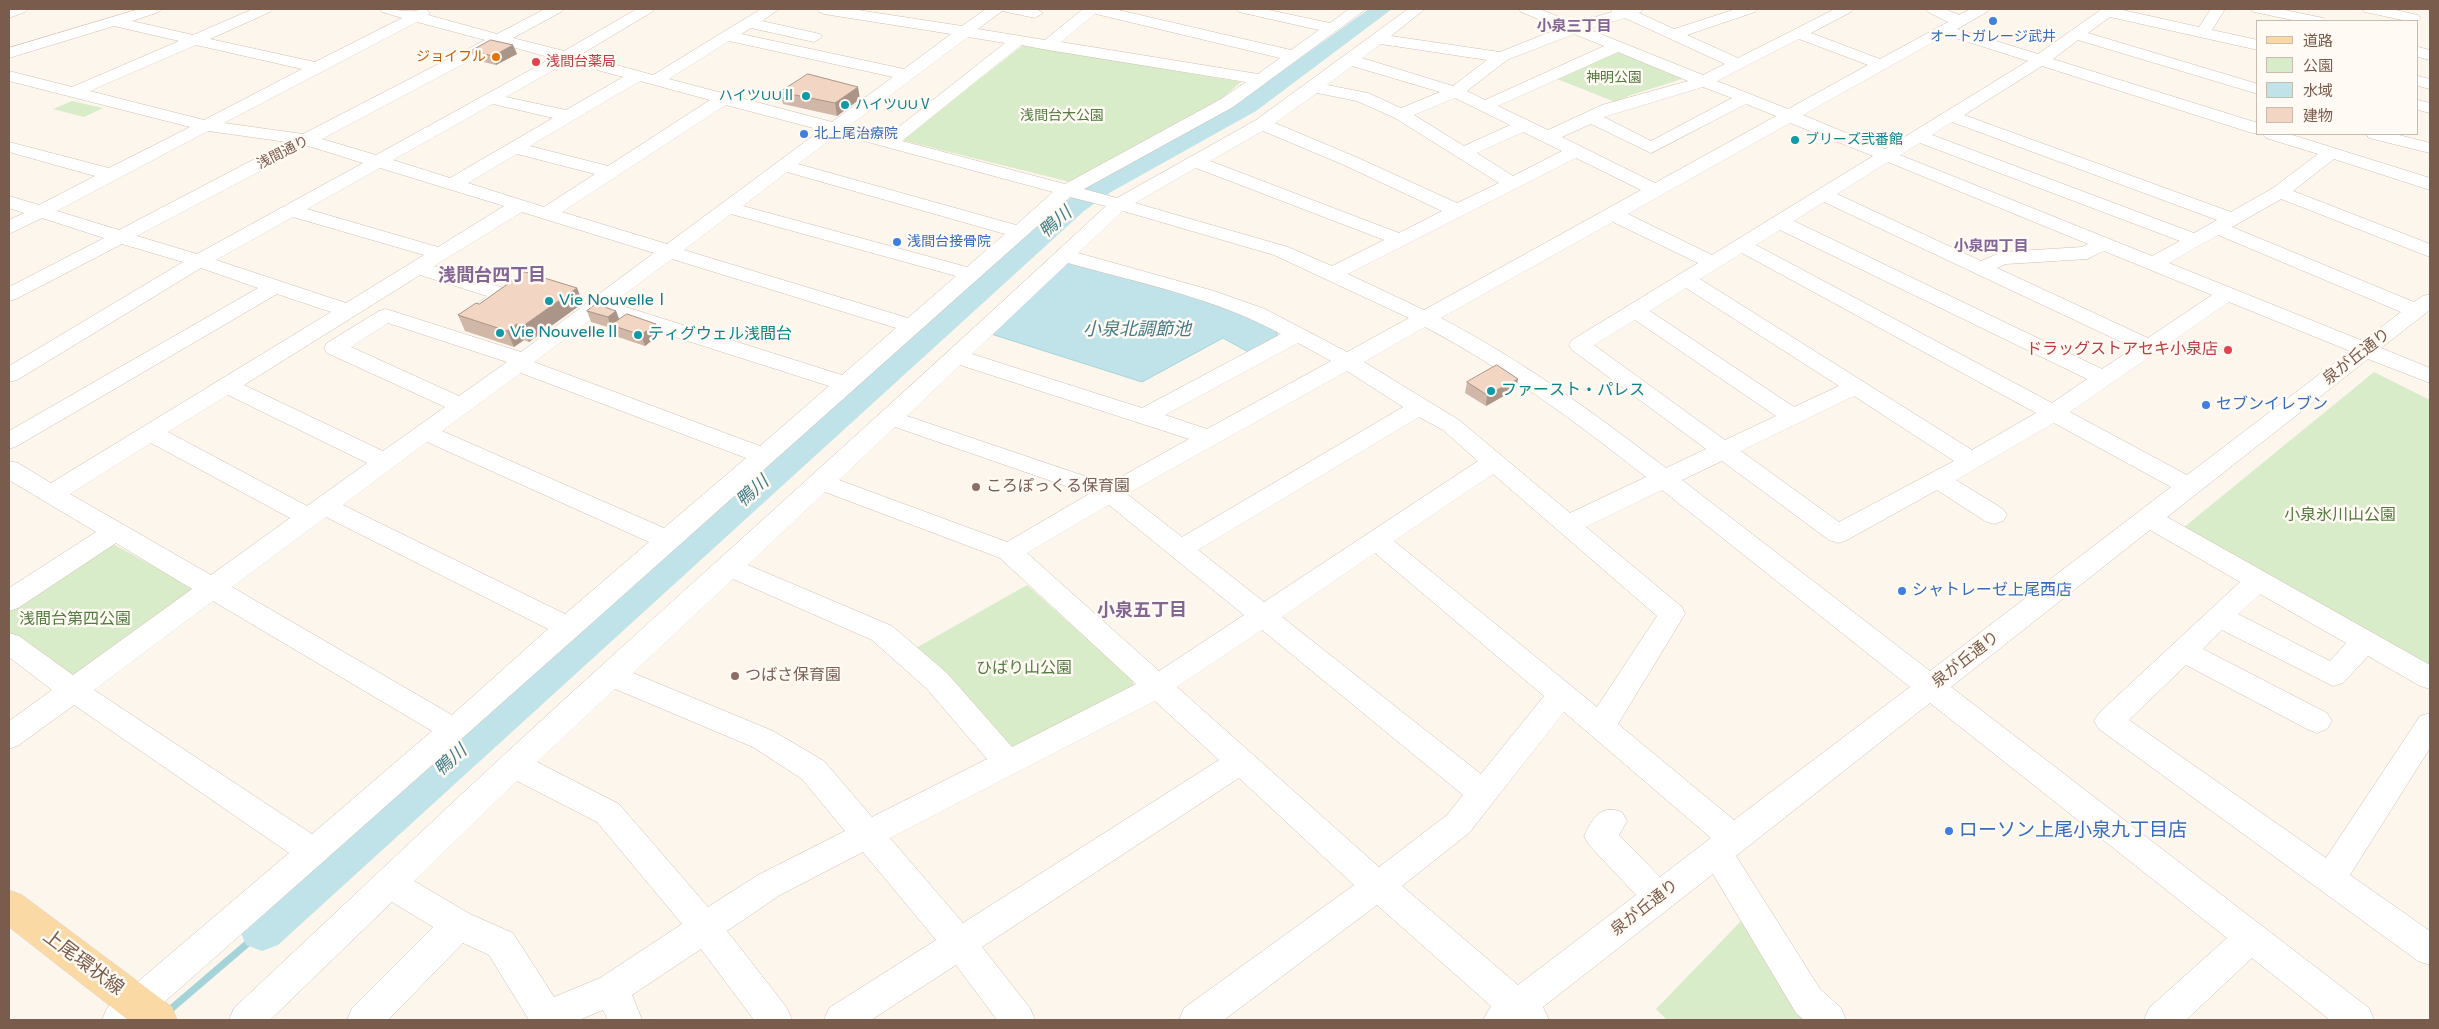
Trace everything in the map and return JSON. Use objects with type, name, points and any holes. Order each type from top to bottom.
[{"type":"main road","name":"上尾環状線","points":[[9,906],[138,1015]]},
{"type":"street","points":[[9,13],[20,9]]},
{"type":"street","points":[[9,53],[154,9]]},
{"type":"street","points":[[74,92],[265,9]]},
{"type":"street","points":[[387,9],[424,13],[498,39],[1190,223],[1281,251],[1334,274],[1426,319],[1476,345],[1581,414],[1662,480],[2357,1020]]},
{"type":"street","name":"浅間通り","points":[[9,295],[556,9]]},
{"type":"street","points":[[9,375],[199,261],[492,99],[647,9]]},
{"type":"street","points":[[453,184],[568,116],[726,36],[771,9]]},
{"type":"street","points":[[824,9],[1260,79]]},
{"type":"street","points":[[887,19],[903,9]]},
{"type":"street","points":[[9,738],[462,406],[995,9]]},
{"type":"street","points":[[1008,9],[1035,13]]},
{"type":"street","points":[[1048,45],[1094,9],[1294,56]]},
{"type":"street","points":[[1244,9],[1332,28]]},
{"type":"street","points":[[138,1015],[174,974],[1066,191],[1180,130],[1227,102],[1359,9]]},
{"type":"street","points":[[246,1020],[610,675],[891,418],[1119,204],[1262,124],[1314,88],[1417,9]]},
{"type":"street","points":[[1548,137],[1608,109],[1704,81],[1846,9]]},
{"type":"street","points":[[1933,9],[1959,21]]},
{"type":"street","points":[[1009,552],[1110,493],[1982,9]]},
{"type":"street","points":[[2203,33],[2218,9]]},
{"type":"street","points":[[2259,9],[2313,20]]},
{"type":"street","points":[[2370,9],[2430,16]]},
{"type":"street","points":[[1540,10],[1574,28],[2430,376]]},
{"type":"street","points":[[1400,114],[1456,92],[1501,57],[1574,28],[1627,10],[1673,34],[1739,64]]},
{"type":"street","points":[[1673,34],[1736,10]]},
{"type":"street","points":[[2228,293],[2052,414],[1939,480],[1838,534],[1580,345],[1711,262],[1742,246],[2041,60],[2110,10],[2256,46]]},
{"type":"street","points":[[9,228],[424,13]]},
{"type":"street","points":[[113,21],[318,68]]},
{"type":"street","points":[[748,23],[820,38],[800,52]]},
{"type":"street","points":[[1693,27],[1756,55]]},
{"type":"street","points":[[1945,30],[2256,128]]},
{"type":"street","points":[[1799,34],[1882,65]]},
{"type":"street","points":[[2078,35],[2256,88]]},
{"type":"street","points":[[726,36],[908,75]]},
{"type":"street","points":[[1378,39],[1501,57]]},
{"type":"street","points":[[890,142],[1018,40]]},
{"type":"street","points":[[1485,106],[1618,46]]},
{"type":"street","points":[[1350,60],[1456,92],[1654,190]]},
{"type":"street","points":[[11,78],[208,126],[308,140],[912,326]]},
{"type":"street","points":[[1314,88],[1362,97],[1400,114],[1512,183]]},
{"type":"street","points":[[1591,117],[1651,148],[1745,98]]},
{"type":"street","points":[[492,99],[568,116]]},
{"type":"street","points":[[547,213],[723,99]]},
{"type":"street","points":[[1951,116],[2225,223],[2423,305]]},
{"type":"street","points":[[1262,124],[1350,161],[1458,211]]},
{"type":"street","points":[[1463,153],[1524,125]]},
{"type":"street","points":[[2279,135],[2430,184]]},
{"type":"street","points":[[2381,135],[2427,143]]},
{"type":"street","points":[[1918,136],[2195,240]]},
{"type":"street","points":[[9,147],[113,175]]},
{"type":"street","points":[[515,148],[611,172]]},
{"type":"street","points":[[1334,274],[1576,151]]},
{"type":"street","points":[[2155,264],[2280,192],[2331,153]]},
{"type":"street","points":[[1197,162],[1401,240]]},
{"type":"street","points":[[786,166],[1020,232]]},
{"type":"street","points":[[2280,192],[2430,251]]},
{"type":"street","points":[[1823,195],[2150,347]]},
{"type":"street","points":[[9,202],[199,261],[348,311]]},
{"type":"street","points":[[51,494],[518,206]]},
{"type":"street","points":[[729,208],[970,274]]},
{"type":"street","points":[[291,210],[441,254]]},
{"type":"street","points":[[1613,214],[1711,262]]},
{"type":"street","points":[[1780,222],[2102,378]]},
{"type":"street","points":[[1981,269],[2002,258],[2087,253],[2103,242]]},
{"type":"street","points":[[1742,246],[2190,487]]},
{"type":"street","points":[[1063,255],[1207,295],[1258,314],[1349,362],[1419,407],[1451,424],[1672,614],[1601,726]]},
{"type":"street","points":[[418,268],[503,294],[444,334]]},
{"type":"street","points":[[1686,279],[1972,461]]},
{"type":"street","points":[[9,441],[274,287]]},
{"type":"street","points":[[598,305],[846,384]]},
{"type":"street","name":"泉が丘通り","points":[[1516,1016],[1659,897],[2423,305]]},
{"type":"street","points":[[1635,310],[1794,417]]},
{"type":"street","points":[[462,406],[335,348],[386,315],[521,362],[764,456]]},
{"type":"street","points":[[1144,417],[1298,334]]},
{"type":"street","points":[[955,356],[1211,438]]},
{"type":"street","points":[[227,386],[385,462]]},
{"type":"street","points":[[1568,525],[1855,387]]},
{"type":"street","points":[[1181,549],[1419,407]]},
{"type":"street","points":[[891,418],[1110,493],[1483,793]]},
{"type":"street","points":[[425,432],[668,540]]},
{"type":"street","points":[[151,434],[568,627]]},
{"type":"street","points":[[389,883],[458,925],[501,944],[547,1017],[612,989],[769,884],[1158,686],[1494,462]]},
{"type":"street","points":[[9,469],[454,730]]},
{"type":"street","points":[[1939,480],[1994,515]]},
{"type":"street","points":[[821,482],[1009,552],[1378,886],[1516,1016]]},
{"type":"street","points":[[2148,518],[2430,678]]},
{"type":"street","points":[[9,601],[114,532]]},
{"type":"street","points":[[1376,540],[1561,695],[1601,726],[1726,846],[1808,1000],[1828,1020]]},
{"type":"street","points":[[729,567],[882,633],[937,681],[1008,763]]},
{"type":"street","points":[[2258,580],[2109,721],[2332,878],[2430,950]]},
{"type":"street","points":[[2220,617],[2333,675],[2365,641]]},
{"type":"street","points":[[9,643],[72,690],[314,852]]},
{"type":"street","points":[[2183,651],[2317,721]]},
{"type":"street","points":[[610,675],[764,739],[813,770],[960,944],[1018,1020]]},
{"type":"street","points":[[1196,1020],[1378,886],[1458,824],[1561,695]]},
{"type":"street","points":[[2332,878],[2430,724]]},
{"type":"street","points":[[842,1020],[1240,762]]},
{"type":"street","points":[[514,765],[608,813],[704,927],[775,1020]]},
{"type":"street","points":[[1611,822],[1600,836],[1659,897]]},
{"type":"street","points":[[364,1020],[458,925]]},
{"type":"street","points":[[2161,1020],[2250,938]]},
{"type":"street","points":[[612,989],[625,1020]]},
{"type":"green space","name":"浅間台大公園","points":[[1023,45],[1241,82],[1218,102],[1070,182],[901,140]]},
{"type":"green space","name":"神明公園","points":[[1620,51],[1685,78],[1615,102],[1557,79]]},
{"type":"green space","points":[[72,101],[103,108],[84,117],[53,109]]},
{"type":"green space","name":"小泉氷川山公園","points":[[2374,372],[2430,400],[2430,671],[2186,534],[2183,528]]},
{"type":"green space","name":"浅間台第四公園","points":[[106,540],[200,592],[76,681],[9,636],[9,605]]},
{"type":"green space","name":"ひばり山公園","points":[[1027,585],[1133,680],[1134,686],[1017,747],[1009,746],[916,648]]},
{"type":"green space","points":[[1746,916],[1804,1011],[1812,1020],[1667,1020],[1656,1009]]},
{"type":"water","name":"小泉北調節池","points":[[1070,261],[1218,303],[1277,329],[1277,338],[1250,353],[1223,338],[1142,382],[988,333]]},
{"type":"building","points":[[491,40],[513,45],[493,56],[471,51]]},
{"type":"building","points":[[808,74],[858,87],[835,103],[780,92]]},
{"type":"building","points":[[525,272],[577,288],[523,326],[517,324],[507,331],[458,315],[476,303],[479,304]]},
{"type":"building","points":[[596,304],[616,311],[608,317],[587,311]]},
{"type":"building","points":[[627,314],[656,324],[641,335],[611,325]]},
{"type":"building","points":[[1497,365],[1518,379],[1487,395],[1467,382]]},
{"type":"waterway","name":"鴨川","points":[[262,931],[1075,206],[1102,187],[1248,106],[1382,9]]},
{"type":"waterway","name":"鴨川","points":[[158,1020],[262,931]]},
{"type":"place","name":"オートガレージ武井","points":[[1993,21]]},
{"type":"place","name":"ジョイフル","points":[[496,57]]},
{"type":"place","name":"浅間台薬局","points":[[536,62]]},
{"type":"place","name":"ハイツUUⅡ","points":[[806,96]]},
{"type":"place","name":"ハイツUUⅤ","points":[[845,105]]},
{"type":"place","name":"北上尾治療院","points":[[804,134]]},
{"type":"place","name":"ブリーズ弐番館","points":[[1795,140]]},
{"type":"place","name":"浅間台接骨院","points":[[897,242]]},
{"type":"place","name":"Vie NouvelleⅠ","points":[[549,301]]},
{"type":"place","name":"Vie NouvelleⅡ","points":[[500,333]]},
{"type":"place","name":"ティグウェル浅間台","points":[[638,335]]},
{"type":"place","name":"ドラッグストアセキ小泉店","points":[[2228,350]]},
{"type":"place","name":"ファースト・パレス","points":[[1491,391]]},
{"type":"place","name":"セブンイレブン","points":[[2206,405]]},
{"type":"place","name":"ころぽっくる保育園","points":[[976,487]]},
{"type":"place","name":"シャトレーゼ上尾西店","points":[[1902,591]]},
{"type":"place","name":"つばさ保育園","points":[[735,676]]},
{"type":"place","name":"ローソン上尾小泉九丁目店","points":[[1949,831]]},
{"type":"district","name":"小泉三丁目","points":[[1574,27]]},
{"type":"district","name":"小泉四丁目","points":[[1991,247]]},
{"type":"district","name":"浅間台四丁目","points":[[492,276]]},
{"type":"district","name":"小泉五丁目","points":[[1142,611]]}]
